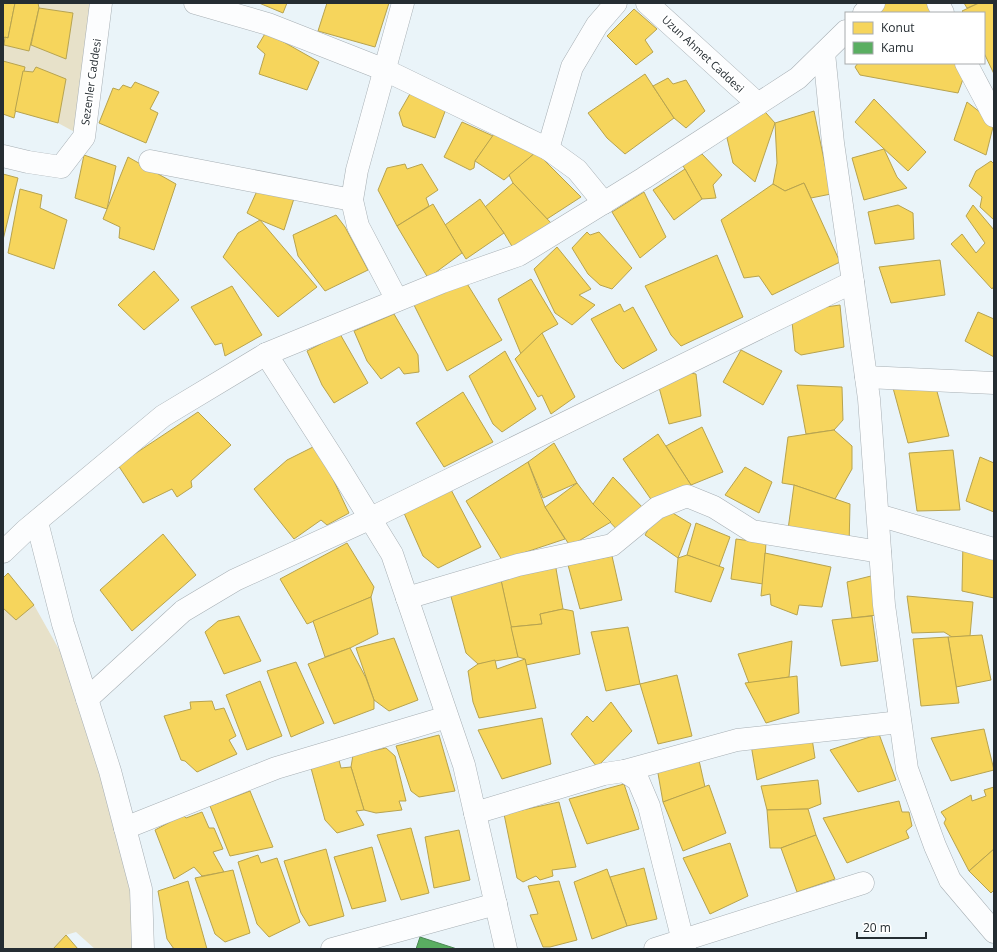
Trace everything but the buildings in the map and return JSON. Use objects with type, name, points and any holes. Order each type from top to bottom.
[{"type":"street","name":"Sezenler Caddesi","points":[[3,156],[28,162],[61,167],[84,137],[102,3]]},
{"type":"street","points":[[195,3],[268,24],[385,70],[548,149],[577,170],[604,203]]},
{"type":"street","points":[[397,300],[358,226],[352,200],[357,170],[403,3]]},
{"type":"street","points":[[548,149],[572,67],[597,25],[616,3]]},
{"type":"street","name":"Uzun Ahmet Caddesi","points":[[648,3],[758,104]]},
{"type":"street","points":[[865,12],[874,3]]},
{"type":"street","points":[[938,3],[942,12]]},
{"type":"street","points":[[4,548],[163,416],[266,354],[442,282],[519,255],[604,203],[798,78],[845,32]]},
{"type":"street","points":[[824,53],[833,143],[869,399],[884,605],[907,769],[935,846],[950,880],[990,918]]},
{"type":"street","points":[[967,64],[994,116]]},
{"type":"street","points":[[150,161],[352,200]]},
{"type":"street","points":[[87,698],[183,611],[235,580],[371,518],[853,282]]},
{"type":"street","points":[[266,354],[371,518],[392,554],[464,765],[506,949]]},
{"type":"street","points":[[866,377],[994,383]]},
{"type":"street","points":[[407,598],[518,565],[612,545],[657,508],[687,496],[714,507],[752,531],[880,552]]},
{"type":"street","points":[[878,515],[994,549]]},
{"type":"street","points":[[37,522],[63,624],[110,771],[141,888],[143,949]]},
{"type":"street","points":[[125,828],[276,768],[447,717]]},
{"type":"street","points":[[475,813],[604,774],[624,771],[737,740],[900,722]]},
{"type":"street","points":[[624,771],[638,780],[649,806],[684,944]]},
{"type":"street","points":[[655,949],[684,944],[863,883]]},
{"type":"street","points":[[332,949],[496,904]]},
{"type":"shaded area","points":[[38,3],[101,3],[84,137],[58,123],[66,79],[23,71],[24,67],[3,61],[4,45],[29,51],[31,45],[66,59],[73,13],[39,8]]},
{"type":"shaded area","points":[[34,605],[87,699],[110,771],[143,949],[95,949],[76,932],[66,935],[53,949],[3,949],[3,608],[16,620]]}]
